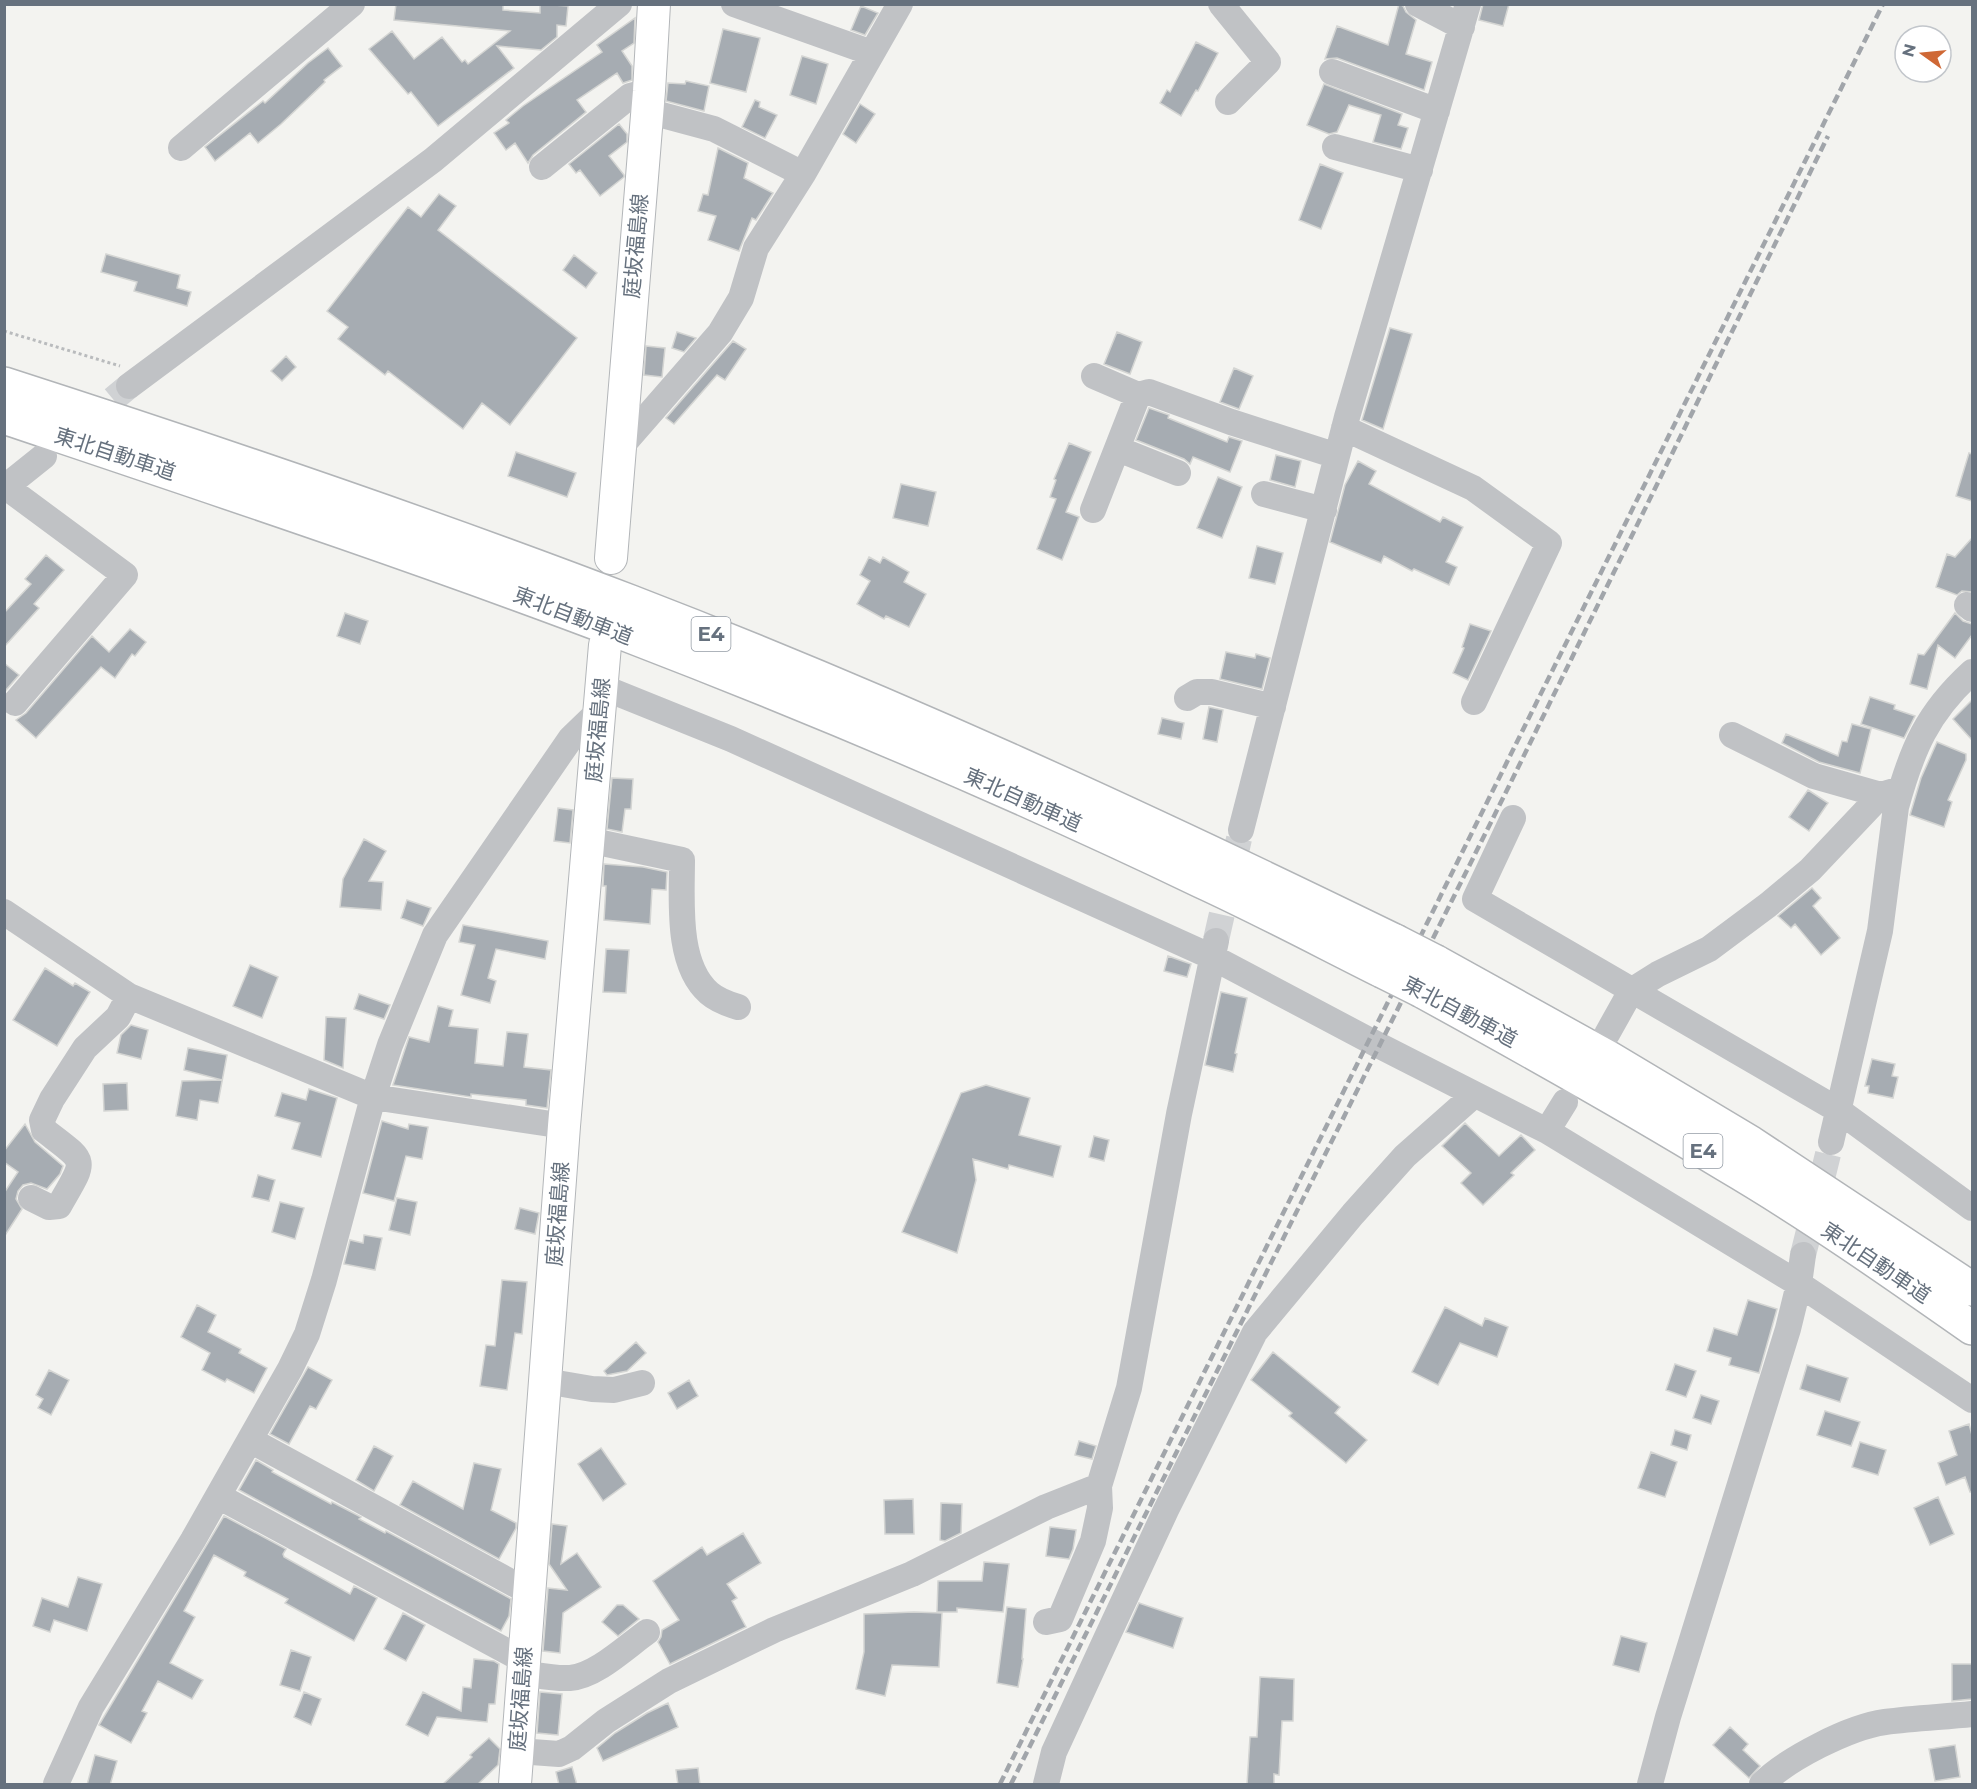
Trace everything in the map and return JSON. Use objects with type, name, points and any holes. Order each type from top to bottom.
[{"type":"highway","name":"東北自動車道","points":[[4,384],[423,526],[663,615],[1009,758],[1212,851],[1436,962],[1609,1058],[1751,1143],[1972,1289]]},
{"type":"highway","name":"東北自動車道","points":[[4,417],[417,557],[627,635],[995,786],[1203,881],[1382,970],[1527,1049],[1728,1166],[1836,1235],[1972,1328]]},
{"type":"main road","name":"庭坂福島線","points":[[611,558],[654,4]]},
{"type":"main road","name":"庭坂福島線","points":[[515,1785],[564,1126],[605,645]]},
{"type":"street","points":[[182,148],[352,4]]},
{"type":"street","points":[[134,382],[433,159],[619,4]]},
{"type":"street","points":[[734,4],[872,53]]},
{"type":"street","points":[[619,449],[720,333],[741,298],[756,248],[803,174],[900,4]]},
{"type":"street","points":[[1221,4],[1268,62],[1228,102]]},
{"type":"street","points":[[1241,830],[1344,428],[1465,16],[1418,4]]},
{"type":"street","points":[[1332,72],[1437,111]]},
{"type":"street","points":[[542,167],[630,96],[648,101],[714,129],[803,174]]},
{"type":"street","points":[[1335,147],[1420,170]]},
{"type":"street","points":[[1094,376],[1138,395],[1149,392],[1230,422],[1337,456]]},
{"type":"street","points":[[1093,510],[1138,395]]},
{"type":"street","points":[[1344,428],[1473,488],[1549,543],[1474,702]]},
{"type":"street","points":[[1118,449],[1178,473]]},
{"type":"street","points":[[15,703],[125,575],[9,480],[44,456]]},
{"type":"street","points":[[1264,494],[1324,510]]},
{"type":"street","points":[[1607,1034],[1631,991],[1658,974],[1709,949],[1767,905],[1810,870],[1891,792],[1908,764],[1926,725],[1953,689],[1972,672]]},
{"type":"street","points":[[1187,698],[1197,692],[1212,692],[1273,707]]},
{"type":"street","points":[[56,1785],[91,1707],[193,1540],[307,1334],[324,1280],[372,1097],[390,1044],[435,935],[571,738],[602,698],[731,739],[1214,949],[1474,1095],[1547,1131],[1799,1284],[1972,1400]]},
{"type":"street","points":[[1732,735],[1814,776],[1891,792]]},
{"type":"street","points":[[1831,1142],[1880,931],[1896,807],[1891,792]]},
{"type":"street","points":[[1513,818],[1475,899],[1838,1110],[1972,1208]]},
{"type":"street","points":[[588,840],[681,860],[684,938],[687,957],[696,976],[709,993],[738,1007]]},
{"type":"street","points":[[4,912],[129,996],[372,1097],[564,1126]]},
{"type":"street","points":[[1046,1622],[1060,1619],[1093,1541],[1100,1508],[1099,1486],[1129,1388],[1177,1125],[1214,949]]},
{"type":"street","points":[[31,1198],[48,1207],[59,1206],[80,1170],[80,1161],[76,1155],[44,1130],[42,1120],[52,1099],[85,1048],[118,1017],[129,996]]},
{"type":"street","points":[[1046,1785],[1054,1752],[1107,1637],[1166,1510],[1255,1332],[1353,1214],[1405,1156],[1474,1095]]},
{"type":"street","points":[[1547,1131],[1565,1102]]},
{"type":"street","points":[[1650,1785],[1668,1717],[1784,1340],[1799,1284],[1803,1254]]},
{"type":"street","points":[[545,1381],[592,1389],[614,1390],[642,1383]]},
{"type":"street","points":[[250,1440],[530,1592]]},
{"type":"street","points":[[518,1751],[559,1754],[572,1748],[606,1721],[669,1681],[774,1630],[912,1574],[1046,1508],[1099,1486]]},
{"type":"street","points":[[218,1496],[523,1667],[570,1678],[586,1674],[606,1663],[647,1632]]},
{"type":"street","points":[[1762,1785],[1784,1766],[1844,1735],[1882,1723],[1972,1714]]},
{"type":"path","points":[[4,331],[120,366],[134,382]]},
{"type":"building","points":[[396,4],[503,4],[503,10],[540,13],[540,4],[568,6],[566,26],[557,25],[557,37],[541,50],[497,46],[514,68],[438,126],[411,92],[408,94],[369,49],[392,31],[414,59],[442,37],[462,62],[465,60],[468,64],[510,31],[394,20]]},
{"type":"building","points":[[1399,4],[1416,20],[1406,54],[1432,62],[1424,90],[1337,58],[1325,59],[1337,26],[1388,45]]},
{"type":"building","points":[[1483,4],[1509,4],[1503,26],[1479,20]]},
{"type":"building","points":[[861,6],[878,13],[865,35],[851,30]]},
{"type":"building","points":[[635,18],[634,43],[622,51],[632,66],[632,80],[623,83],[617,73],[577,100],[586,112],[533,155],[528,163],[515,143],[506,150],[494,133],[509,123],[506,120],[602,52],[597,45]]},
{"type":"building","points":[[723,29],[760,38],[746,92],[710,83]]},
{"type":"building","points":[[1196,42],[1218,53],[1198,91],[1196,90],[1181,116],[1160,103],[1167,90],[1170,92]]},
{"type":"building","points":[[328,48],[342,66],[324,80],[325,82],[281,124],[258,143],[250,133],[215,161],[205,147],[263,101],[265,103],[308,63]]},
{"type":"building","points":[[802,56],[828,64],[816,104],[790,95]]},
{"type":"building","points":[[686,81],[709,86],[704,111],[666,101],[668,83],[685,84]]},
{"type":"building","points":[[1324,84],[1402,114],[1398,125],[1408,128],[1401,149],[1373,142],[1381,115],[1349,105],[1337,132],[1329,134],[1307,125]]},
{"type":"building","points":[[755,100],[760,102],[759,107],[777,115],[765,138],[742,127]]},
{"type":"building","points":[[860,104],[875,114],[856,143],[843,134]]},
{"type":"building","points":[[619,124],[627,134],[627,142],[609,156],[624,177],[600,196],[580,170],[576,173],[569,164]]},
{"type":"building","points":[[718,148],[748,163],[744,178],[773,193],[756,220],[752,218],[739,251],[708,240],[716,216],[698,211],[703,194],[708,195]]},
{"type":"building","points":[[1320,164],[1343,173],[1321,229],[1299,220]]},
{"type":"building","points":[[439,194],[456,206],[438,230],[577,338],[510,425],[482,403],[463,429],[388,371],[385,375],[338,339],[348,327],[327,311],[408,207],[421,217]]},
{"type":"building","points":[[106,254],[180,275],[177,288],[191,292],[187,306],[134,291],[137,282],[101,272]]},
{"type":"building","points":[[574,255],[597,273],[586,288],[563,270]]},
{"type":"building","points":[[1390,328],[1412,334],[1383,429],[1362,420]]},
{"type":"building","points":[[677,332],[696,338],[684,352],[672,348]]},
{"type":"building","points":[[1117,332],[1142,342],[1130,374],[1104,364]]},
{"type":"building","points":[[733,341],[746,349],[725,380],[717,375],[674,424],[666,418]]},
{"type":"building","points":[[646,346],[665,348],[662,377],[644,375]]},
{"type":"building","points":[[286,356],[296,367],[282,381],[271,371]]},
{"type":"building","points":[[1234,368],[1253,376],[1239,409],[1220,402]]},
{"type":"building","points":[[1149,408],[1227,442],[1229,437],[1242,441],[1230,472],[1193,457],[1190,464],[1184,459],[1136,440]]},
{"type":"building","points":[[1069,443],[1091,452],[1066,512],[1079,517],[1062,560],[1037,549],[1056,499],[1050,497],[1056,480],[1054,479]]},
{"type":"building","points":[[516,452],[576,473],[567,497],[508,476]]},
{"type":"building","points":[[1969,453],[1972,454],[1972,501],[1956,496]]},
{"type":"building","points":[[1276,455],[1301,461],[1295,487],[1270,480]]},
{"type":"building","points":[[1358,461],[1376,471],[1369,484],[1440,522],[1443,517],[1463,527],[1446,562],[1457,567],[1449,585],[1414,569],[1412,571],[1384,556],[1381,563],[1330,542],[1345,485]]},
{"type":"building","points":[[1218,477],[1242,487],[1222,538],[1197,528]]},
{"type":"building","points":[[901,484],[936,492],[928,526],[893,518]]},
{"type":"building","points":[[1972,538],[1972,592],[1962,591],[1957,595],[1936,587],[1947,554],[1955,557]]},
{"type":"building","points":[[1257,546],[1283,553],[1275,584],[1249,578]]},
{"type":"building","points":[[46,555],[64,570],[34,604],[39,608],[4,647],[4,613],[31,584],[25,579]]},
{"type":"building","points":[[869,557],[880,563],[883,557],[909,572],[904,582],[926,594],[909,627],[886,616],[884,619],[857,604],[870,581],[860,575]]},
{"type":"building","points":[[345,613],[368,621],[360,644],[337,636]]},
{"type":"building","points":[[1955,613],[1963,621],[1972,624],[1972,635],[1955,658],[1938,645],[1927,689],[1910,684],[1918,654],[1924,655]]},
{"type":"building","points":[[1470,624],[1491,631],[1468,680],[1453,673],[1464,648],[1462,647]]},
{"type":"building","points":[[130,629],[146,642],[135,656],[132,654],[115,678],[101,667],[36,738],[16,720],[26,713],[92,636],[109,652]]},
{"type":"building","points":[[1226,652],[1255,658],[1256,654],[1270,658],[1262,689],[1220,679]]},
{"type":"building","points":[[4,663],[19,675],[6,690],[4,689]]},
{"type":"building","points":[[1870,697],[1895,705],[1894,709],[1915,716],[1904,738],[1861,724]]},
{"type":"building","points":[[1972,700],[1972,740],[1953,719]]},
{"type":"building","points":[[1209,707],[1223,710],[1217,742],[1203,739]]},
{"type":"building","points":[[1162,718],[1184,723],[1181,739],[1158,734]]},
{"type":"building","points":[[1852,724],[1871,729],[1860,773],[1819,762],[1782,743],[1786,734],[1838,756],[1842,741],[1847,742]]},
{"type":"building","points":[[1937,742],[1966,754],[1966,760],[1948,800],[1952,802],[1944,827],[1910,815],[1921,778]]},
{"type":"building","points":[[612,778],[633,779],[631,809],[625,809],[622,832],[607,829]]},
{"type":"building","points":[[1808,790],[1828,803],[1809,831],[1789,817]]},
{"type":"building","points":[[558,808],[573,810],[570,843],[554,841]]},
{"type":"building","points":[[364,839],[386,851],[369,881],[383,882],[381,910],[340,907],[343,879]]},
{"type":"building","points":[[604,864],[643,867],[667,872],[666,890],[652,889],[650,924],[604,920],[606,886],[603,886]]},
{"type":"building","points":[[1812,888],[1821,898],[1813,906],[1840,938],[1821,955],[1795,924],[1791,928],[1778,916]]},
{"type":"building","points":[[407,900],[431,908],[423,926],[401,918]]},
{"type":"building","points":[[463,925],[548,941],[545,959],[496,949],[488,978],[496,981],[490,1003],[461,995],[475,945],[459,942]]},
{"type":"building","points":[[606,949],[629,950],[626,993],[603,992]]},
{"type":"building","points":[[1168,956],[1191,964],[1187,977],[1164,971]]},
{"type":"building","points":[[250,965],[278,977],[262,1018],[233,1006]]},
{"type":"building","points":[[45,968],[73,986],[75,983],[90,992],[57,1046],[13,1020]]},
{"type":"building","points":[[1221,992],[1247,998],[1233,1072],[1205,1065]]},
{"type":"building","points":[[359,994],[390,1005],[384,1019],[354,1009]]},
{"type":"building","points":[[438,1006],[453,1010],[449,1026],[478,1029],[475,1063],[503,1066],[507,1032],[528,1034],[524,1067],[551,1070],[547,1108],[526,1105],[526,1100],[471,1094],[471,1097],[393,1085],[409,1037],[429,1042]]},
{"type":"building","points":[[326,1017],[346,1018],[343,1068],[324,1060]]},
{"type":"building","points":[[131,1025],[148,1030],[141,1059],[117,1053],[121,1035]]},
{"type":"building","points":[[188,1048],[227,1055],[218,1103],[200,1100],[197,1120],[176,1116],[182,1081],[222,1080],[184,1070]]},
{"type":"building","points":[[1872,1059],[1895,1064],[1892,1076],[1898,1077],[1893,1098],[1868,1093],[1869,1086],[1865,1086]]},
{"type":"building","points":[[127,1083],[128,1110],[104,1111],[103,1084]]},
{"type":"building","points":[[986,1085],[1030,1098],[1019,1135],[1061,1146],[1053,1177],[1009,1165],[1008,1169],[973,1159],[976,1180],[957,1253],[902,1232],[961,1093]]},
{"type":"building","points":[[309,1089],[337,1098],[321,1157],[292,1149],[300,1123],[275,1116],[282,1093],[306,1100]]},
{"type":"building","points":[[382,1121],[408,1129],[409,1124],[428,1127],[422,1159],[406,1156],[394,1201],[363,1193]]},
{"type":"building","points":[[1465,1123],[1499,1156],[1521,1135],[1535,1150],[1511,1173],[1514,1175],[1483,1205],[1461,1183],[1471,1173],[1442,1146]]},
{"type":"building","points":[[25,1124],[35,1142],[63,1166],[60,1174],[47,1189],[31,1183],[23,1185],[18,1191],[16,1199],[22,1209],[4,1237],[4,1193],[18,1172],[4,1162],[4,1151]]},
{"type":"building","points":[[1094,1136],[1109,1140],[1104,1161],[1089,1157]]},
{"type":"building","points":[[258,1175],[275,1180],[269,1201],[252,1197]]},
{"type":"building","points":[[397,1198],[417,1202],[410,1235],[389,1230]]},
{"type":"building","points":[[280,1202],[304,1208],[295,1239],[272,1232]]},
{"type":"building","points":[[520,1208],[539,1213],[535,1234],[515,1229]]},
{"type":"building","points":[[364,1235],[382,1238],[375,1270],[344,1264],[350,1240],[363,1243]]},
{"type":"building","points":[[502,1280],[527,1282],[522,1334],[515,1333],[507,1390],[480,1386],[486,1345],[495,1346]]},
{"type":"building","points":[[1748,1300],[1777,1309],[1759,1373],[1729,1365],[1731,1358],[1707,1351],[1714,1328],[1737,1335]]},
{"type":"building","points":[[197,1305],[216,1315],[208,1332],[241,1349],[239,1353],[267,1368],[254,1393],[227,1379],[225,1382],[202,1370],[210,1353],[181,1337]]},
{"type":"building","points":[[1445,1307],[1482,1326],[1485,1318],[1508,1327],[1497,1357],[1460,1343],[1438,1385],[1412,1372]]},
{"type":"building","points":[[636,1342],[646,1353],[627,1371],[607,1375],[604,1371]]},
{"type":"building","points":[[1273,1352],[1340,1407],[1335,1413],[1367,1440],[1346,1463],[1289,1416],[1292,1413],[1251,1380]]},
{"type":"building","points":[[1675,1364],[1696,1371],[1686,1397],[1666,1390]]},
{"type":"building","points":[[1807,1365],[1848,1378],[1840,1402],[1800,1389]]},
{"type":"building","points":[[308,1367],[332,1380],[316,1409],[310,1406],[289,1444],[270,1434]]},
{"type":"building","points":[[49,1370],[69,1380],[51,1415],[38,1408],[43,1399],[36,1395]]},
{"type":"building","points":[[689,1380],[698,1396],[677,1409],[668,1393]]},
{"type":"building","points":[[1701,1395],[1719,1401],[1711,1424],[1693,1418]]},
{"type":"building","points":[[1825,1411],[1860,1422],[1851,1446],[1817,1435]]},
{"type":"building","points":[[1969,1424],[1972,1435],[1972,1492],[1970,1492],[1965,1477],[1946,1485],[1938,1463],[1957,1455],[1949,1431]]},
{"type":"building","points":[[1675,1430],[1691,1435],[1687,1450],[1671,1445]]},
{"type":"building","points":[[1079,1441],[1096,1446],[1092,1459],[1075,1455]]},
{"type":"building","points":[[1860,1442],[1886,1450],[1878,1475],[1852,1467]]},
{"type":"building","points":[[374,1446],[393,1456],[374,1491],[356,1480]]},
{"type":"building","points":[[601,1448],[626,1484],[603,1501],[578,1464]]},
{"type":"building","points":[[1651,1452],[1677,1462],[1665,1497],[1638,1488]]},
{"type":"building","points":[[256,1460],[273,1470],[272,1472],[331,1504],[332,1502],[361,1517],[359,1519],[385,1533],[386,1531],[511,1599],[509,1616],[501,1631],[239,1490]]},
{"type":"building","points":[[474,1463],[501,1469],[491,1510],[516,1523],[516,1528],[499,1559],[400,1505],[413,1481],[463,1509]]},
{"type":"building","points":[[1938,1497],[1954,1534],[1930,1545],[1914,1508]]},
{"type":"building","points":[[913,1499],[914,1534],[885,1534],[884,1500]]},
{"type":"building","points":[[941,1503],[962,1504],[961,1533],[945,1541],[940,1540]]},
{"type":"building","points":[[224,1516],[286,1549],[284,1557],[350,1594],[354,1586],[377,1598],[354,1641],[285,1603],[288,1599],[244,1576],[246,1572],[214,1555],[184,1611],[195,1617],[170,1663],[203,1680],[192,1699],[158,1681],[142,1711],[147,1713],[131,1743],[99,1725]]},
{"type":"building","points":[[552,1524],[567,1526],[561,1564],[577,1553],[601,1587],[563,1613],[560,1653],[543,1651],[548,1588],[567,1590],[549,1564]]},
{"type":"building","points":[[1050,1527],[1076,1530],[1069,1559],[1046,1556]]},
{"type":"building","points":[[743,1533],[761,1563],[727,1584],[737,1598],[732,1601],[746,1627],[670,1664],[658,1642],[662,1630],[679,1620],[653,1581],[702,1547],[707,1555]]},
{"type":"building","points":[[984,1562],[1009,1564],[1003,1612],[957,1608],[957,1612],[937,1612],[938,1581],[982,1581]]},
{"type":"building","points":[[78,1577],[102,1584],[87,1631],[54,1620],[50,1632],[33,1626],[42,1598],[68,1607]]},
{"type":"building","points":[[1139,1603],[1183,1618],[1173,1648],[1126,1632]]},
{"type":"building","points":[[617,1605],[623,1605],[639,1619],[618,1636],[602,1622]]},
{"type":"building","points":[[1007,1607],[1026,1609],[1023,1659],[1018,1687],[997,1683]]},
{"type":"building","points":[[403,1613],[425,1625],[406,1661],[384,1649]]},
{"type":"building","points":[[942,1613],[939,1667],[892,1665],[885,1696],[856,1689],[864,1652],[864,1614]]},
{"type":"building","points":[[1621,1636],[1647,1643],[1639,1672],[1613,1665]]},
{"type":"building","points":[[291,1650],[311,1657],[300,1691],[280,1685]]},
{"type":"building","points":[[474,1659],[494,1661],[499,1664],[495,1704],[489,1704],[487,1722],[437,1717],[428,1736],[406,1725],[423,1692],[461,1711],[463,1687],[471,1688]]},
{"type":"building","points":[[1952,1664],[1972,1664],[1972,1699],[1952,1701]]},
{"type":"building","points":[[1260,1677],[1294,1679],[1293,1721],[1282,1721],[1279,1775],[1274,1774],[1274,1785],[1247,1785],[1250,1737],[1257,1737]]},
{"type":"building","points":[[304,1692],[321,1699],[311,1725],[294,1717]]},
{"type":"building","points":[[540,1692],[562,1694],[558,1735],[537,1733]]},
{"type":"building","points":[[668,1703],[678,1727],[603,1761],[597,1748],[615,1733]]},
{"type":"building","points":[[1730,1727],[1748,1744],[1743,1750],[1760,1766],[1749,1778],[1713,1745]]},
{"type":"building","points":[[489,1738],[500,1749],[498,1765],[477,1785],[442,1785],[472,1757],[470,1755]]},
{"type":"building","points":[[1955,1745],[1960,1777],[1935,1781],[1929,1749]]},
{"type":"building","points":[[95,1755],[117,1761],[110,1785],[87,1785]]},
{"type":"building","points":[[572,1767],[577,1785],[559,1785],[556,1772]]},
{"type":"building","points":[[698,1768],[700,1785],[678,1785],[676,1770]]},
{"type":"tunnel","points":[[83,424],[129,386]]},
{"type":"tunnel","points":[[1216,940],[1241,830]]},
{"type":"tunnel","points":[[1803,1255],[1831,1142]]},
{"type":"railway","points":[[1000,1784],[1883,4]]},
{"type":"railway","points":[[1011,1784],[1508,788],[1828,136]]}]
